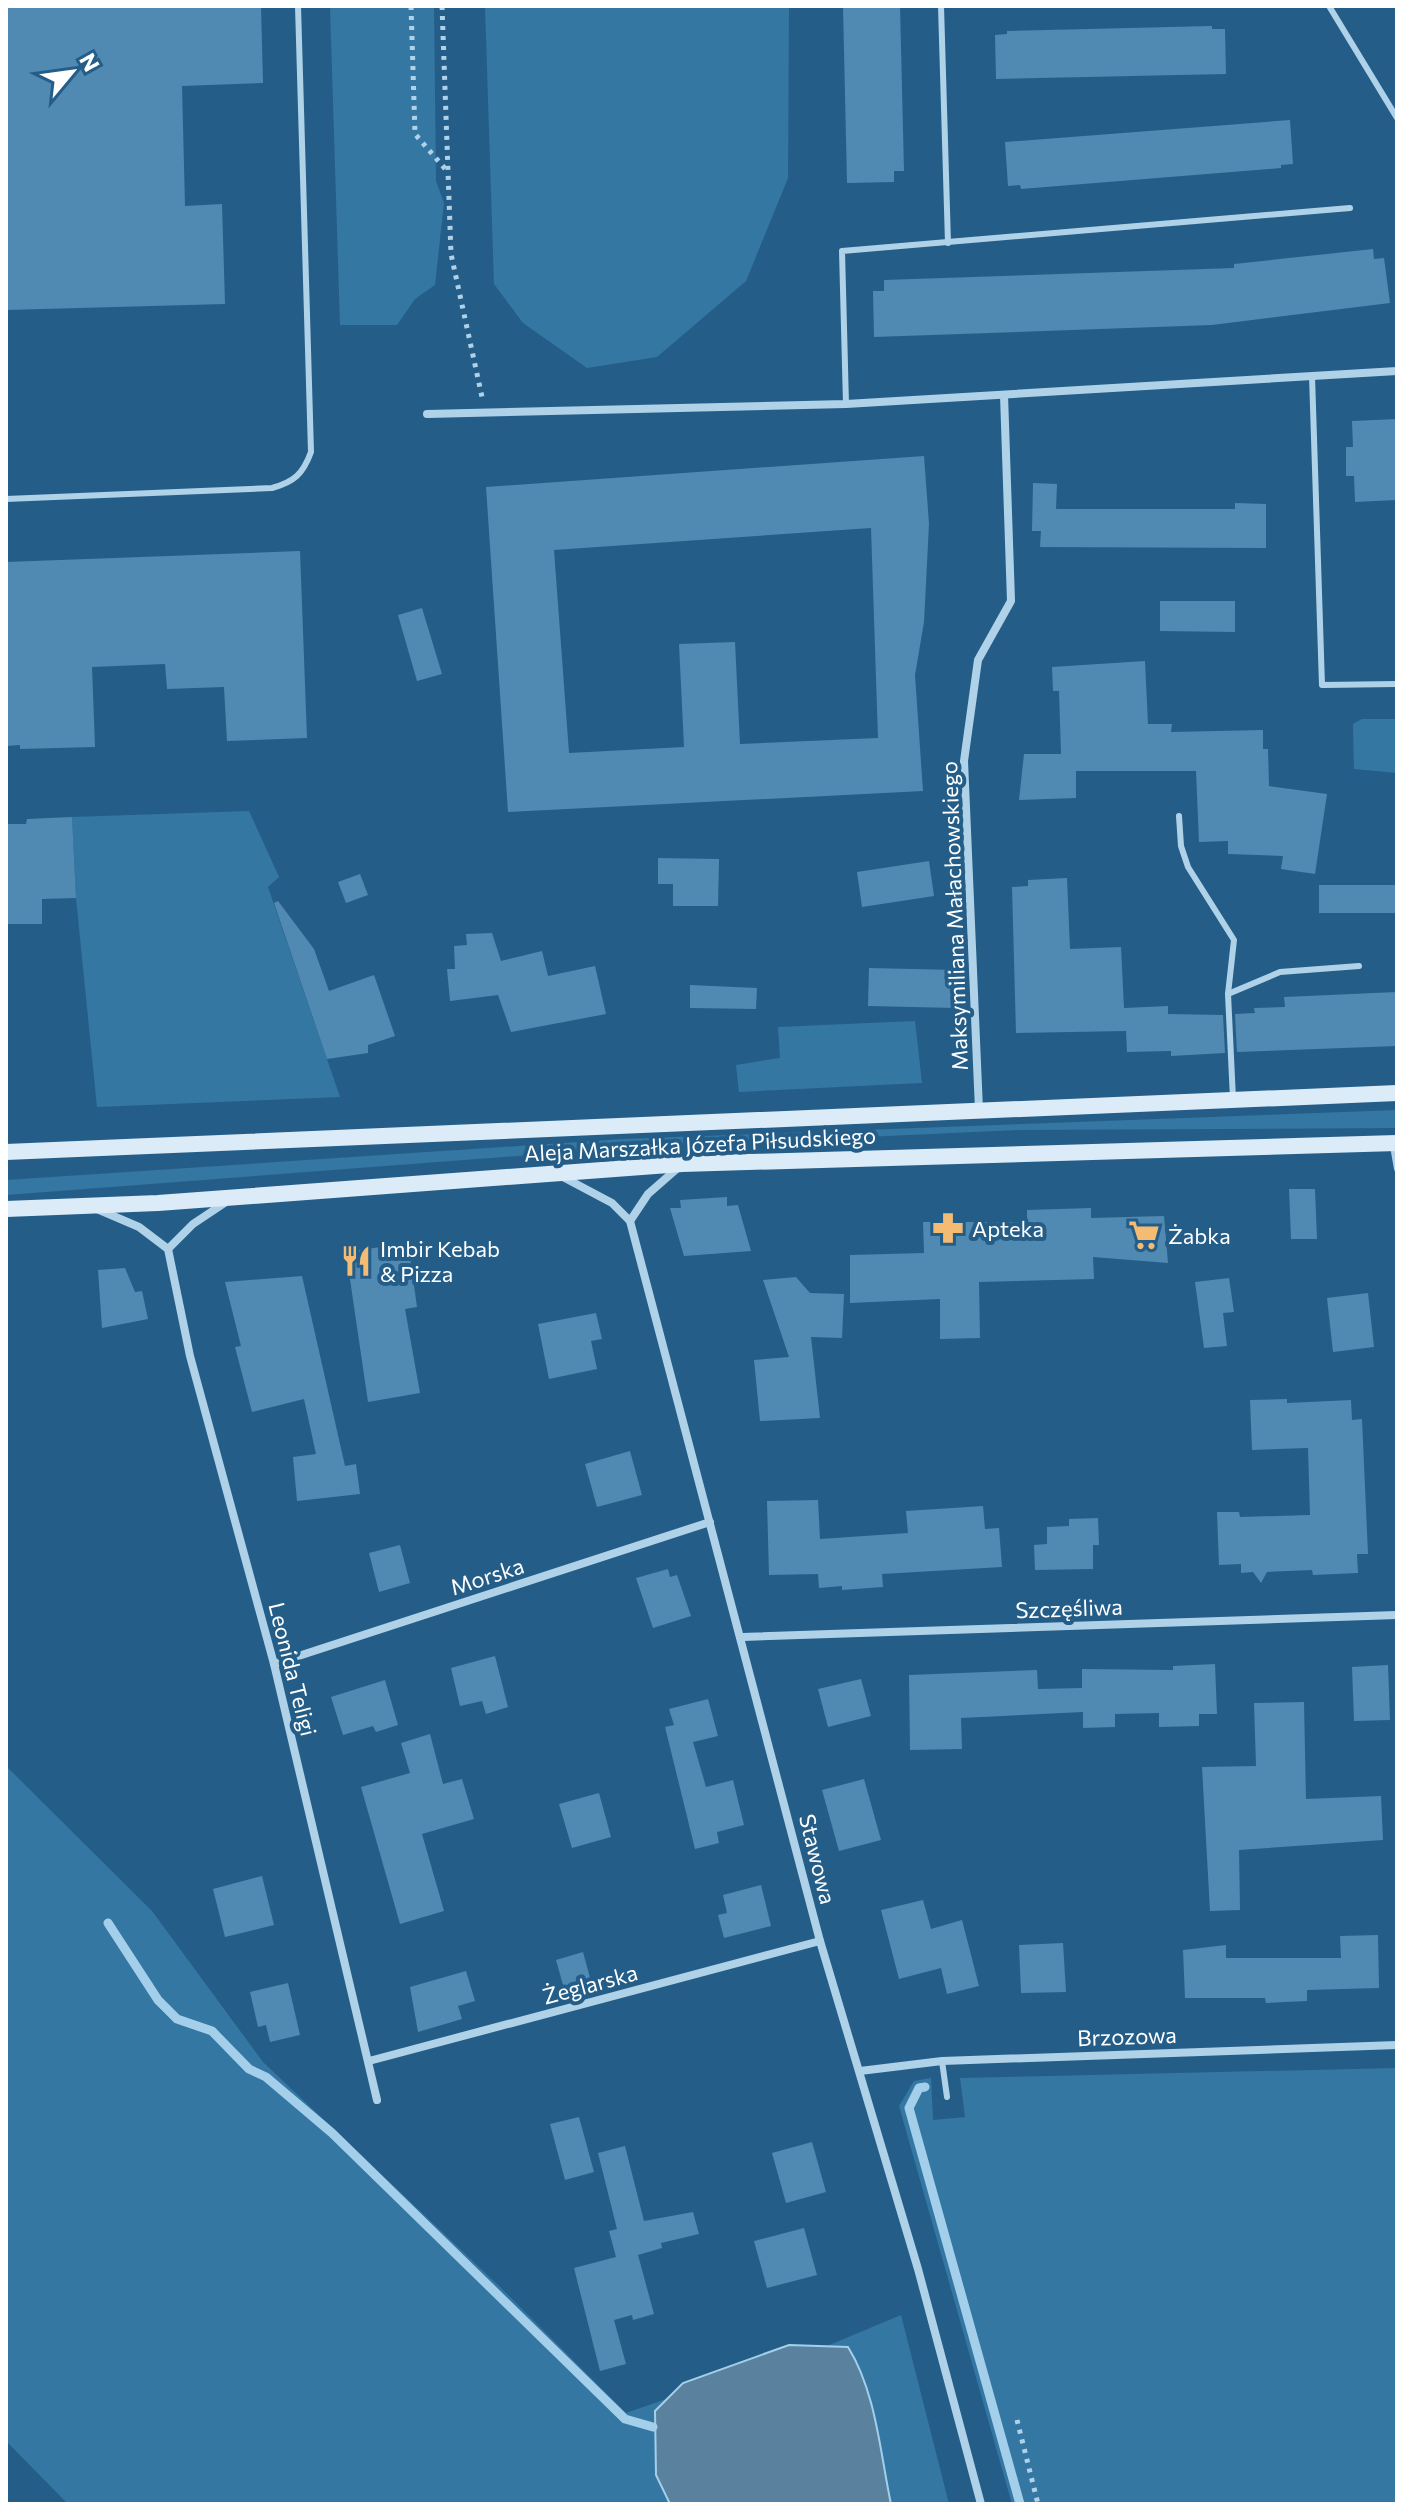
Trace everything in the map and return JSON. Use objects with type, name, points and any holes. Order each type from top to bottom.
[{"type":"main road","name":"Aleja Marszałka Józefa Piłsudskiego","points":[[6,1152],[1397,1093]]},
{"type":"main road","name":"Aleja Marszałka Józefa Piłsudskiego","points":[[6,1209],[233,1197],[682,1164],[1394,1143]]},
{"type":"street","points":[[427,414],[846,404],[1397,371]]},
{"type":"street","name":"Maksymiliana Małachowskiego","points":[[979,1110],[964,761],[978,660],[1011,601],[1004,395]]},
{"type":"street","points":[[553,1172],[603,1197],[630,1221],[648,1194],[682,1164]]},
{"type":"street","points":[[91,1206],[139,1227],[168,1249],[193,1224],[233,1197]]},
{"type":"street","name":"Stawowa","points":[[630,1221],[743,1637],[820,1941],[918,2269],[981,2504]]},
{"type":"street","name":"Leonida Teligi","points":[[168,1249],[190,1356],[274,1664],[377,2100]]},
{"type":"street","name":"Morska","points":[[274,1664],[710,1522]]},
{"type":"street","name":"Szczęśliwa","points":[[743,1637],[1397,1615]]},
{"type":"street","name":"Żeglarska","points":[[369,2061],[820,1941]]},
{"type":"street","name":"Brzozowa","points":[[860,2071],[942,2061],[1397,2045]]},
{"type":"lane","points":[[6,499],[272,488],[293,482],[306,466],[311,452],[298,6]]},
{"type":"lane","points":[[941,6],[948,243]]},
{"type":"lane","points":[[1329,6],[1397,118]]},
{"type":"lane","points":[[846,404],[842,251],[1350,208]]},
{"type":"lane","points":[[1312,376],[1322,685],[1397,684]]},
{"type":"lane","points":[[1179,816],[1181,846],[1188,867],[1234,940],[1228,994],[1233,1099]]},
{"type":"lane","points":[[1228,994],[1280,972],[1359,966]]},
{"type":"lane","points":[[1394,1143],[1397,1169]]},
{"type":"lane","points":[[942,2061],[947,2097]]},
{"type":"path","points":[[411,6],[415,134],[447,172]]},
{"type":"path","points":[[442,6],[451,254],[485,413]]},
{"type":"path","points":[[1017,2420],[1038,2504]]},
{"type":"shaded area","points":[[330,6],[434,6],[436,181],[444,203],[435,285],[415,299],[397,325],[340,325]]},
{"type":"shaded area","points":[[485,6],[789,6],[788,178],[746,281],[657,357],[587,368],[523,323],[494,284]]},
{"type":"shaded area","points":[[1362,719],[1397,719],[1397,773],[1354,769],[1353,724]]},
{"type":"shaded area","points":[[249,811],[279,877],[268,887],[340,1097],[97,1107],[76,898],[72,817]]},
{"type":"shaded area","points":[[915,1021],[922,1083],[739,1092],[736,1065],[780,1058],[778,1027]]},
{"type":"shaded area","points":[[1397,1110],[1397,1128],[1018,1130],[608,1149],[6,1195],[6,1180],[623,1139]]},
{"type":"shaded area","points":[[6,1766],[152,1911],[263,2062],[499,2286],[626,2413],[669,2398],[656,2411],[656,2475],[670,2504],[68,2504],[6,2441]]},
{"type":"shaded area","points":[[1397,2068],[1397,2504],[1012,2504],[899,2106],[914,2081],[931,2078],[933,2120],[965,2117],[960,2078]]},
{"type":"shaded area","points":[[901,2315],[949,2504],[891,2504],[875,2418],[857,2362],[827,2346]]},
{"type":"shaded area","points":[[789,2345],[848,2347],[871,2403],[891,2504],[670,2504],[656,2475],[655,2411],[683,2383]]},
{"type":"building","points":[[6,6],[261,6],[263,83],[182,86],[185,206],[222,204],[225,304],[6,310]]},
{"type":"building","points":[[900,6],[904,171],[894,171],[894,182],[847,183],[843,7]]},
{"type":"building","points":[[1212,26],[1212,29],[1225,29],[1226,74],[996,79],[995,35],[1007,34],[1007,31]]},
{"type":"building","points":[[1290,120],[1293,164],[1281,165],[1281,168],[1021,189],[1020,185],[1008,186],[1005,142]]},
{"type":"building","points":[[1373,249],[1374,259],[1384,258],[1390,303],[1212,325],[874,337],[873,291],[884,291],[884,280],[1234,268],[1234,264]]},
{"type":"building","points":[[1397,419],[1397,500],[1355,502],[1354,476],[1346,476],[1346,447],[1353,447],[1352,421]]},
{"type":"building","points":[[924,456],[929,524],[924,622],[915,675],[923,791],[508,812],[486,487]],"holes":[[[871,528],[878,738],[740,744],[735,642],[679,644],[684,747],[569,753],[554,550]]]},
{"type":"building","points":[[1033,483],[1057,484],[1056,509],[1235,509],[1235,503],[1266,504],[1266,548],[1040,547],[1041,531],[1032,531]]},
{"type":"building","points":[[300,551],[307,738],[227,741],[224,687],[167,689],[165,664],[92,667],[95,747],[20,749],[20,745],[6,746],[6,562]]},
{"type":"building","points":[[1160,601],[1235,601],[1235,632],[1160,631]]},
{"type":"building","points":[[422,608],[442,674],[417,681],[398,615]]},
{"type":"building","points":[[1145,661],[1148,724],[1172,724],[1171,732],[1263,730],[1263,749],[1268,749],[1269,786],[1327,794],[1315,874],[1281,869],[1283,856],[1228,854],[1228,841],[1199,842],[1196,771],[1076,771],[1076,798],[1019,800],[1024,754],[1061,754],[1059,691],[1053,691],[1052,667]]},
{"type":"building","points":[[72,817],[76,898],[42,899],[42,924],[6,924],[6,824],[26,824],[27,819]]},
{"type":"building","points":[[658,858],[719,859],[718,906],[673,906],[673,884],[658,884]]},
{"type":"building","points":[[929,861],[934,896],[862,907],[857,872]]},
{"type":"building","points":[[360,874],[368,895],[346,903],[338,882]]},
{"type":"building","points":[[1067,878],[1070,949],[1121,947],[1124,1008],[1168,1006],[1168,1014],[1223,1015],[1225,1053],[1171,1056],[1171,1051],[1127,1052],[1126,1031],[1016,1033],[1012,887],[1028,886],[1028,880]]},
{"type":"building","points":[[1319,885],[1397,885],[1397,913],[1319,913]]},
{"type":"building","points":[[278,901],[314,949],[329,991],[374,975],[395,1036],[368,1045],[368,1053],[327,1059],[274,903]]},
{"type":"building","points":[[492,933],[501,961],[542,951],[548,976],[595,966],[606,1014],[511,1032],[498,995],[450,1001],[447,969],[455,969],[454,946],[467,945],[466,934]]},
{"type":"building","points":[[869,968],[957,970],[956,1008],[868,1006]]},
{"type":"building","points":[[690,985],[757,988],[756,1009],[690,1008]]},
{"type":"building","points":[[1397,992],[1397,1046],[1237,1052],[1235,1014],[1255,1013],[1254,1008],[1285,1007],[1284,997]]},
{"type":"building","points":[[1289,1189],[1315,1189],[1317,1239],[1291,1239]]},
{"type":"building","points":[[727,1197],[727,1206],[738,1205],[751,1251],[684,1256],[670,1208],[681,1208],[680,1200]]},
{"type":"building","points":[[1091,1208],[1091,1218],[1164,1216],[1168,1263],[1093,1257],[1094,1279],[979,1282],[980,1338],[940,1339],[940,1299],[850,1303],[850,1255],[924,1253],[923,1222],[1027,1222],[1027,1210]]},
{"type":"building","points":[[408,1243],[417,1307],[405,1309],[420,1393],[368,1402],[346,1252]]},
{"type":"building","points":[[125,1268],[135,1292],[142,1291],[148,1319],[102,1328],[98,1270]]},
{"type":"building","points":[[302,1276],[345,1466],[356,1464],[360,1494],[297,1501],[293,1457],[316,1454],[304,1399],[252,1412],[235,1347],[241,1346],[225,1282]]},
{"type":"building","points":[[796,1277],[810,1293],[844,1294],[842,1338],[811,1337],[820,1418],[760,1421],[754,1360],[789,1357],[763,1280]]},
{"type":"building","points":[[1229,1278],[1234,1312],[1223,1313],[1227,1346],[1204,1348],[1195,1282]]},
{"type":"building","points":[[1368,1293],[1374,1347],[1333,1352],[1327,1298]]},
{"type":"building","points":[[596,1313],[602,1339],[591,1341],[597,1369],[549,1379],[538,1324]]},
{"type":"building","points":[[1287,1399],[1287,1403],[1351,1400],[1352,1420],[1362,1419],[1368,1554],[1357,1554],[1358,1573],[1313,1575],[1312,1570],[1267,1572],[1261,1583],[1253,1572],[1241,1573],[1241,1564],[1219,1565],[1217,1512],[1239,1512],[1240,1517],[1310,1515],[1308,1448],[1252,1450],[1250,1400]]},
{"type":"building","points":[[630,1451],[642,1495],[597,1507],[585,1464]]},
{"type":"building","points":[[818,1500],[820,1539],[908,1533],[906,1511],[983,1506],[985,1529],[999,1528],[1002,1567],[882,1574],[883,1587],[842,1590],[842,1586],[819,1588],[818,1574],[769,1575],[767,1501]]},
{"type":"building","points":[[1098,1518],[1099,1545],[1093,1545],[1093,1569],[1035,1570],[1034,1545],[1047,1544],[1047,1527],[1069,1526],[1069,1519]]},
{"type":"building","points":[[400,1545],[410,1583],[379,1592],[369,1553]]},
{"type":"building","points":[[668,1569],[670,1577],[677,1575],[691,1616],[653,1628],[636,1578]]},
{"type":"building","points":[[495,1656],[508,1707],[486,1714],[482,1701],[460,1706],[451,1668]]},
{"type":"building","points":[[1215,1664],[1217,1714],[1199,1714],[1199,1726],[1159,1727],[1159,1713],[1115,1714],[1115,1727],[1083,1728],[1083,1712],[961,1718],[962,1749],[910,1750],[909,1675],[1037,1670],[1038,1689],[1082,1688],[1082,1669],[1173,1670],[1173,1666]]},
{"type":"building","points":[[1388,1665],[1390,1720],[1354,1721],[1352,1667]]},
{"type":"building","points":[[861,1679],[871,1716],[828,1727],[818,1689]]},
{"type":"building","points":[[385,1680],[398,1725],[376,1732],[373,1726],[343,1735],[331,1697]]},
{"type":"building","points":[[708,1699],[718,1736],[693,1742],[706,1787],[733,1780],[744,1825],[717,1832],[719,1843],[695,1849],[665,1727],[674,1725],[669,1709]]},
{"type":"building","points":[[1304,1702],[1306,1799],[1381,1796],[1383,1840],[1239,1850],[1240,1910],[1210,1911],[1202,1767],[1256,1766],[1254,1703]]},
{"type":"building","points":[[430,1734],[443,1784],[462,1779],[474,1819],[422,1834],[444,1911],[400,1924],[361,1787],[410,1773],[401,1743]]},
{"type":"building","points":[[864,1779],[881,1840],[839,1851],[822,1790]]},
{"type":"building","points":[[599,1793],[611,1837],[572,1848],[559,1804]]},
{"type":"building","points":[[262,1876],[274,1925],[225,1937],[213,1889]]},
{"type":"building","points":[[761,1885],[771,1926],[724,1938],[718,1915],[727,1913],[723,1895]]},
{"type":"building","points":[[923,1900],[931,1929],[962,1920],[979,1986],[947,1994],[941,1968],[899,1979],[881,1910]]},
{"type":"building","points":[[1378,1935],[1379,1988],[1307,1990],[1307,2001],[1266,2003],[1265,1998],[1185,1998],[1183,1950],[1226,1945],[1226,1958],[1341,1958],[1340,1936]]},
{"type":"building","points":[[1063,1943],[1066,1992],[1021,1993],[1019,1945]]},
{"type":"building","points":[[583,1952],[592,1985],[565,1992],[556,1960]]},
{"type":"building","points":[[466,1971],[475,2001],[458,2006],[462,2019],[418,2032],[410,1987]]},
{"type":"building","points":[[288,1983],[300,2035],[270,2042],[266,2025],[258,2027],[250,1992]]},
{"type":"building","points":[[579,2117],[594,2172],[565,2180],[550,2124]]},
{"type":"building","points":[[812,2142],[826,2192],[786,2203],[772,2153]]},
{"type":"building","points":[[625,2146],[644,2221],[693,2212],[699,2234],[661,2243],[662,2248],[638,2255],[654,2314],[633,2320],[632,2315],[614,2320],[626,2364],[600,2371],[574,2268],[616,2257],[609,2231],[617,2229],[598,2153]]},
{"type":"building","points":[[804,2228],[817,2275],[767,2288],[754,2241]]},
{"type":"waterway","points":[[108,1923],[158,2000],[177,2019],[212,2031],[249,2069],[266,2077],[332,2133],[625,2419],[653,2427]]},
{"type":"waterway","points":[[925,2087],[919,2088],[909,2108],[1020,2504]]},
{"type":"place","name":"Apteka","points":[[948,1228]]},
{"type":"place","name":"Żabka","points":[[1144,1235]]},
{"type":"place","name":"Imbir Kebab & Pizza","points":[[356,1261]]}]
